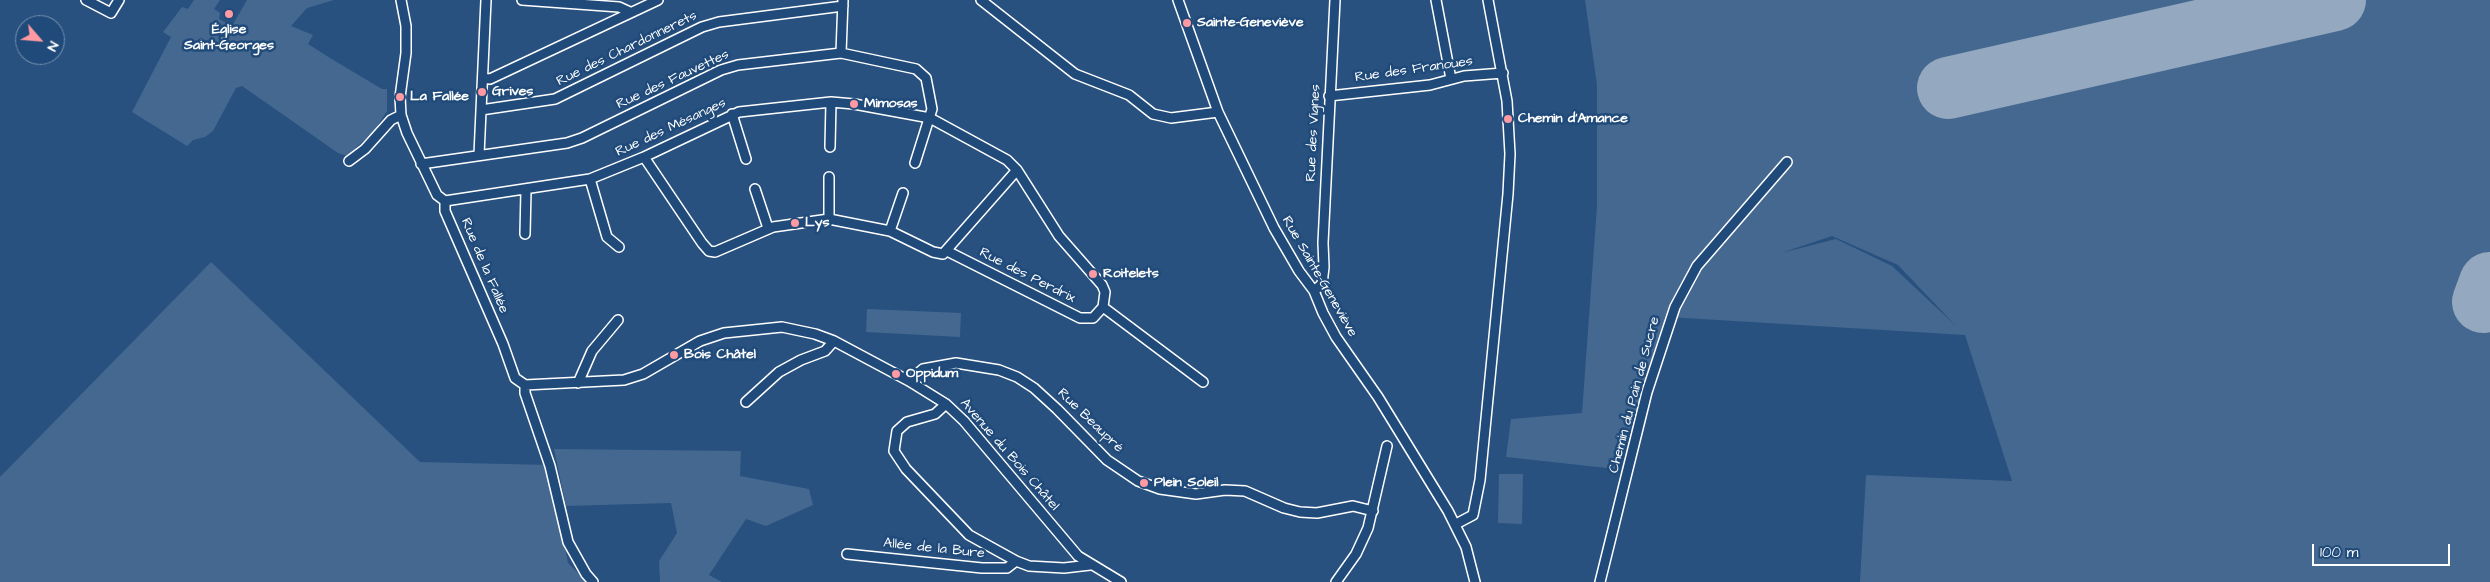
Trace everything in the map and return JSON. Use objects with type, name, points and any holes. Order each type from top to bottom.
[{"type":"street","points":[[86,0],[111,13],[119,0]]},
{"type":"street","name":"Rue de la Fallée","points":[[401,0],[406,26],[406,53],[400,96],[401,115],[421,164],[437,195],[444,202],[445,211],[503,344],[515,378],[525,384],[525,393],[550,466],[568,542],[586,574],[593,582]]},
{"type":"street","points":[[479,155],[486,0]]},
{"type":"street","points":[[522,0],[619,8],[630,12]]},
{"type":"street","points":[[482,78],[490,79],[658,0]]},
{"type":"street","points":[[981,0],[1075,74],[1129,95],[1153,114],[1172,118],[1218,112]]},
{"type":"street","name":"Rue Sainte-Geneviève","points":[[1178,0],[1218,112],[1274,228],[1299,271],[1311,287],[1322,313],[1336,337],[1383,405],[1456,524],[1469,557],[1476,582]]},
{"type":"street","name":"Rue des Vignes","points":[[1311,287],[1322,284],[1324,268],[1323,243],[1329,96],[1335,0]]},
{"type":"street","points":[[1436,0],[1451,79]]},
{"type":"street","points":[[1456,524],[1471,516],[1474,512],[1485,433],[1508,194],[1508,119],[1503,73],[1488,0]]},
{"type":"street","points":[[841,53],[843,3]]},
{"type":"street","name":"Rue des Chardonnerets","points":[[481,110],[555,99],[702,28],[719,22],[843,3]]},
{"type":"street","name":"Rue des Fauvettes","points":[[421,164],[567,143],[582,138],[721,70],[738,65],[841,53],[916,69],[921,72],[926,78],[932,109],[930,118]]},
{"type":"street","name":"Rue des Franoues","points":[[1329,96],[1430,85],[1451,79],[1503,73]]},
{"type":"street","points":[[830,147],[831,102]]},
{"type":"street","name":"Rue des Mésanges","points":[[444,202],[590,179],[644,157],[732,114],[831,102],[930,118],[1007,160],[1017,170]]},
{"type":"street","points":[[732,114],[746,159]]},
{"type":"street","points":[[349,161],[365,150],[391,120],[401,115]]},
{"type":"street","points":[[915,163],[930,118]]},
{"type":"street","points":[[644,157],[709,251],[717,251],[768,228],[829,219],[890,230],[936,254],[943,254],[948,251],[1017,170],[1059,236],[1102,285],[1105,292],[1103,307],[1203,382]]},
{"type":"street","name":"Chemin du Pain de Sucre","points":[[1600,582],[1647,392],[1674,307],[1687,282],[1705,255],[1787,162]]},
{"type":"street","points":[[829,177],[829,219]]},
{"type":"street","points":[[590,179],[607,237],[619,247]]},
{"type":"street","points":[[755,189],[768,228]]},
{"type":"street","points":[[525,234],[526,190]]},
{"type":"street","points":[[890,230],[903,193]]},
{"type":"street","name":"Rue des Perdrix","points":[[948,251],[1080,318],[1093,318],[1103,307]]},
{"type":"street","points":[[578,383],[592,351],[618,320]]},
{"type":"street","name":"Avenue du Bois Châtel","points":[[525,384],[615,382],[631,378],[707,338],[750,328],[792,328],[834,342],[909,381],[946,404],[964,421],[1078,556],[1121,582]]},
{"type":"street","points":[[746,402],[779,372],[801,360],[825,351],[834,342]]},
{"type":"street","name":"Rue Beaupré","points":[[909,381],[923,369],[956,363],[999,370],[1017,377],[1034,388],[1057,408],[1107,460],[1138,481],[1160,489],[1196,494],[1225,490],[1245,491],[1284,508],[1300,512],[1317,513],[1353,506],[1373,511]]},
{"type":"street","points":[[946,404],[935,414],[911,420],[902,426],[894,439],[896,456],[965,531],[1016,561],[1029,566],[1064,568],[1090,565]]},
{"type":"street","points":[[1336,582],[1362,543],[1373,511],[1387,446]]},
{"type":"street","name":"Allée de la Bure","points":[[848,554],[982,568],[1007,568],[1016,561]]},
{"type":"shaded area","points":[[194,0],[220,0],[214,9],[220,13],[219,19],[232,26],[247,0],[334,0],[307,8],[291,26],[313,35],[308,44],[382,89],[387,89],[387,111],[374,131],[347,156],[338,153],[242,86],[236,88],[213,131],[205,137],[193,140],[187,146],[132,112],[171,37],[163,32],[182,7],[188,9]]},
{"type":"shaded area","points":[[1585,0],[2490,0],[2490,582],[1860,582],[1866,475],[2012,481],[1965,335],[1668,317],[1616,469],[1506,457],[1511,419],[1582,413],[1597,206],[1597,85]],"holes":[[[1832,236],[1898,265],[1956,326],[1892,266],[1836,239],[1781,253]]]},
{"type":"shaded area","points":[[211,262],[420,462],[549,465],[568,563],[587,582],[0,582],[0,477]]},
{"type":"shaded area","points":[[867,309],[961,313],[960,337],[866,332]]},
{"type":"shaded area","points":[[554,449],[741,451],[740,476],[809,489],[813,505],[766,526],[746,519],[709,575],[722,582],[660,582],[659,561],[677,533],[671,503],[566,506]]},
{"type":"shaded area","points":[[1499,474],[1523,474],[1522,524],[1498,523]]},
{"type":"runway","points":[[1948,88],[2335,0]]},
{"type":"runway","points":[[2483,302],[2490,283]]},
{"type":"place","name":"Église Saint-Georges","points":[[229,14]]},
{"type":"place","name":"Sainte-Geneviève","points":[[1187,23]]},
{"type":"place","name":"Grives","points":[[482,92]]},
{"type":"place","name":"La Fallée","points":[[400,97]]},
{"type":"place","name":"Mimosas","points":[[854,104]]},
{"type":"place","name":"Chemin d'Amance","points":[[1508,119]]},
{"type":"place","name":"Lys","points":[[795,223]]},
{"type":"place","name":"Roitelets","points":[[1093,274]]},
{"type":"place","name":"Bois Châtel","points":[[674,355]]},
{"type":"place","name":"Oppidum","points":[[896,374]]},
{"type":"place","name":"Plein Soleil","points":[[1144,483]]}]
